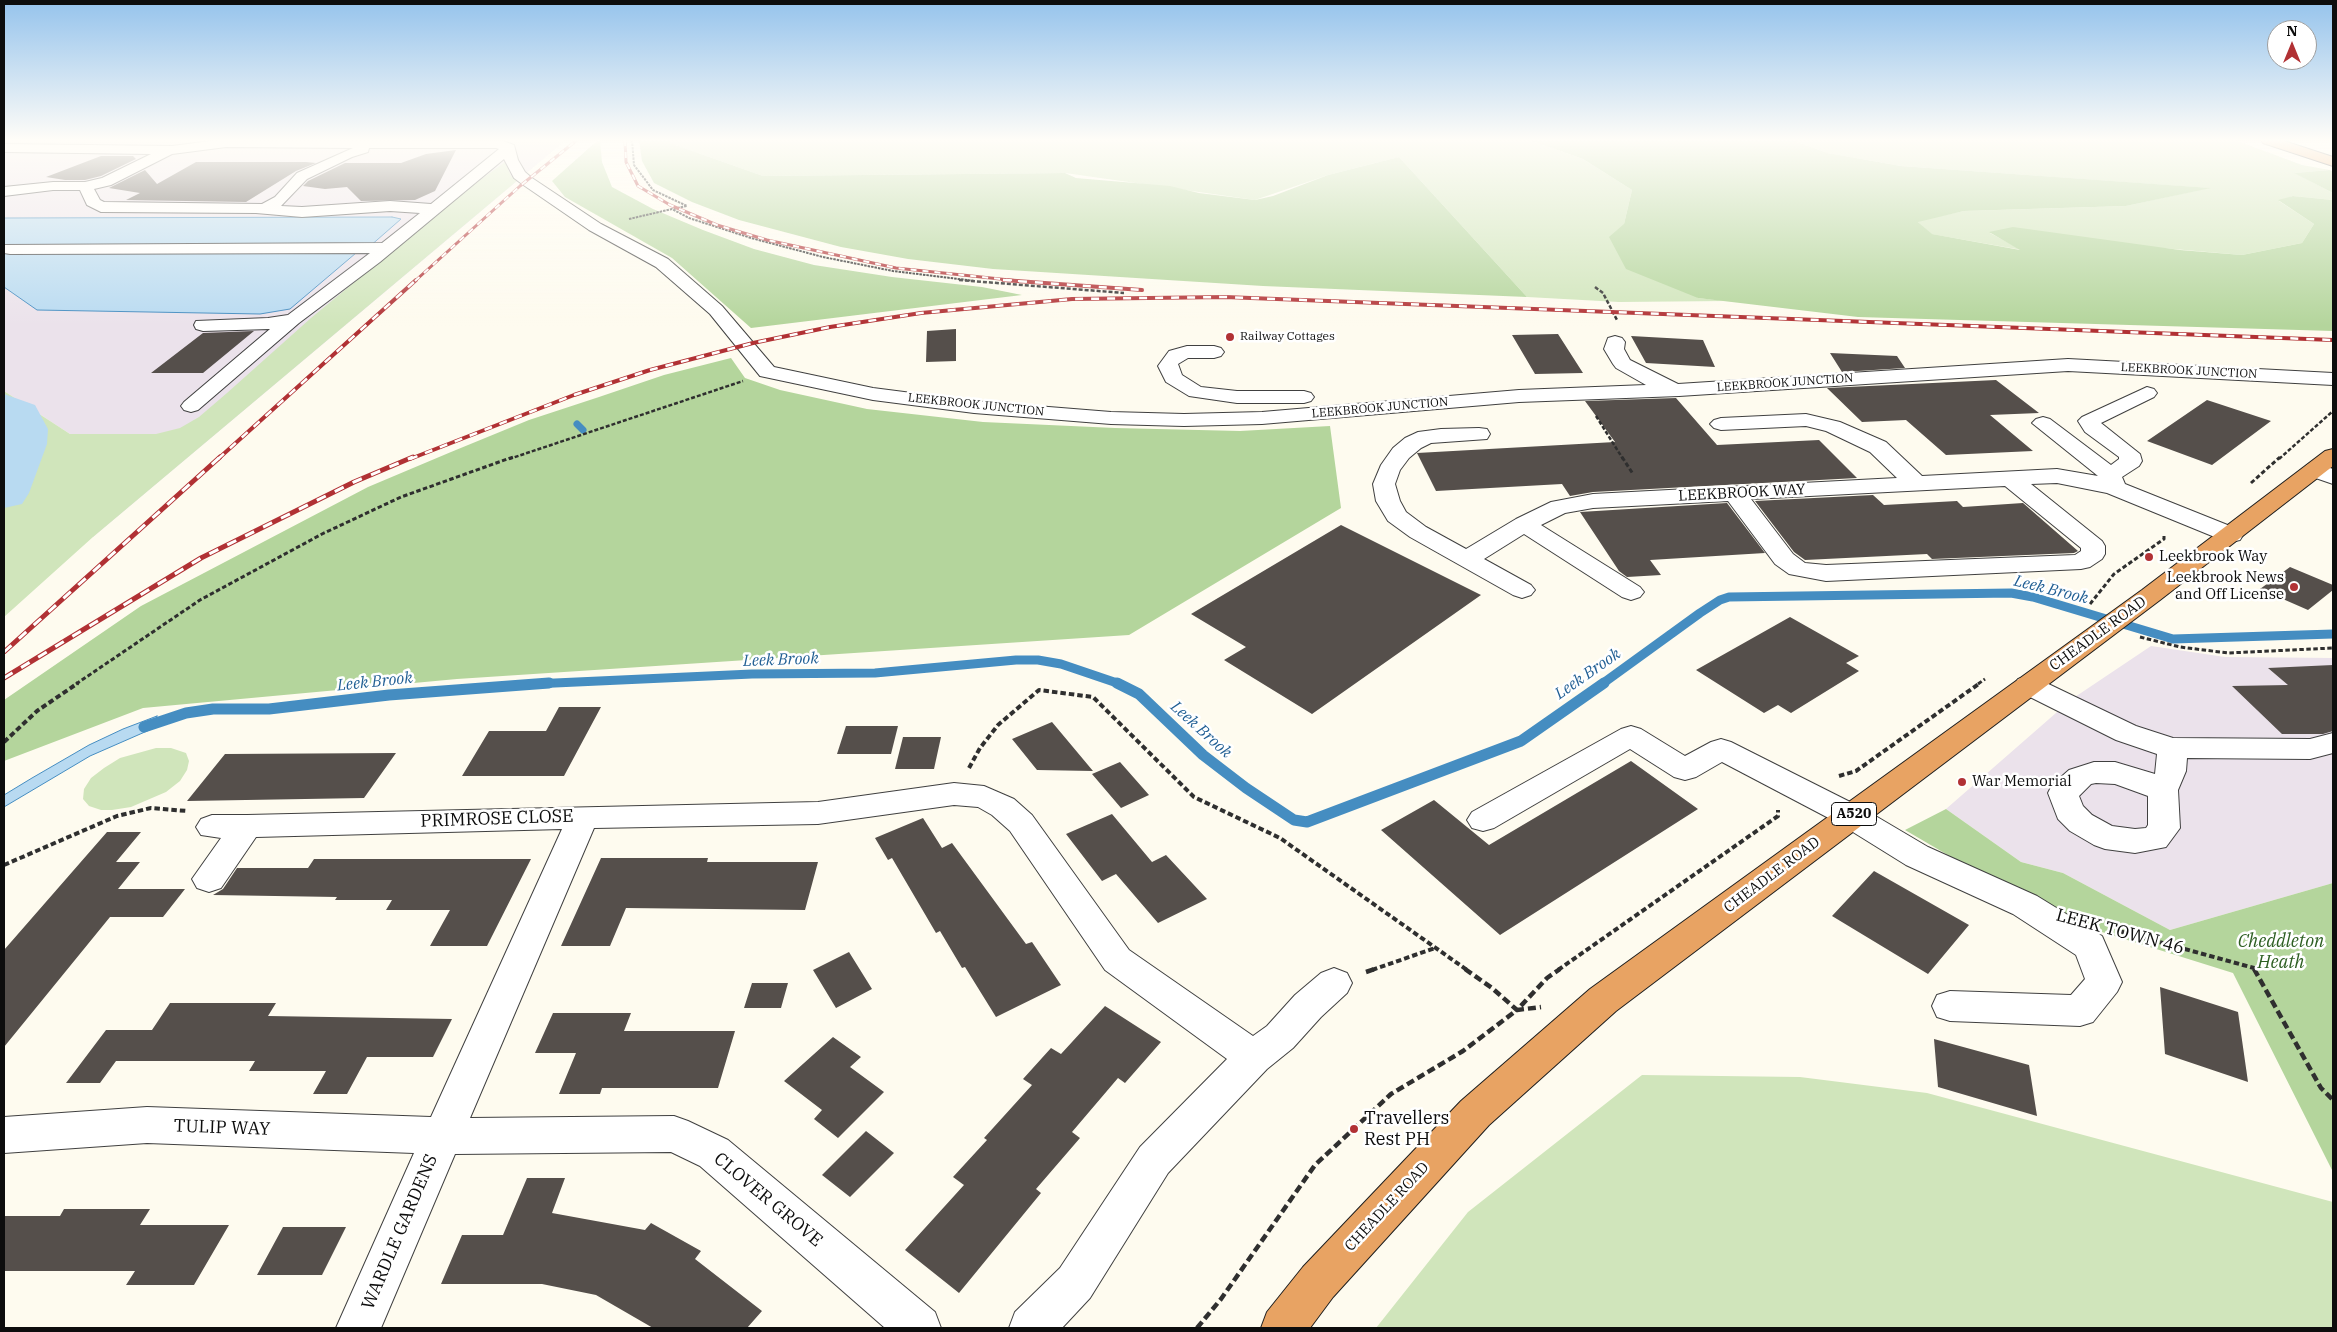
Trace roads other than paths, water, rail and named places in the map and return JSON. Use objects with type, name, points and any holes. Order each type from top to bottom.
[{"type":"highway","name":"CHEADLE ROAD","points":[[1283,1328],[1318,1282],[1475,1113],[1603,1000],[2028,685],[2105,617],[2327,468]]},
{"type":"street","points":[[92,202],[101,207],[266,208],[302,212],[390,206],[433,209]]},
{"type":"street","points":[[266,208],[276,202]]},
{"type":"street","points":[[191,406],[294,319],[442,202]]},
{"type":"street","name":"LEEKBROOK JUNCTION","points":[[559,202],[595,227],[662,263],[716,310],[767,372],[873,394],[974,407],[1111,418],[1184,420],[1262,418],[1579,393],[1679,390],[2068,366],[2108,366],[2333,380]]},
{"type":"street","points":[[10,249],[386,248]]},
{"type":"street","points":[[203,325],[268,324],[294,319]]},
{"type":"street","points":[[1615,342],[1614,349],[1623,364],[1651,380],[1679,390]]},
{"type":"street","points":[[1214,352],[1187,352],[1176,355],[1169,362],[1168,366],[1174,378],[1196,392],[1237,397],[1278,398],[1485,388],[1545,389],[1579,393]]},
{"type":"street","points":[[1911,358],[1967,371]]},
{"type":"street","points":[[2043,424],[2113,481],[2131,461],[2129,454],[2093,427],[2089,421],[2146,392]]},
{"type":"street","points":[[1721,424],[1806,420],[1833,426],[1878,447],[1916,484]]},
{"type":"street","points":[[1479,434],[1442,435],[1426,437],[1413,442],[1400,453],[1389,470],[1384,484],[1388,501],[1396,516],[1418,532],[1522,590]]},
{"type":"street","name":"LEEKBROOK WAY","points":[[1467,559],[1524,524],[1559,507],[1594,501],[2057,476],[2113,481],[2182,515],[2231,534]]},
{"type":"street","points":[[1735,494],[1784,559],[1798,569],[1826,573],[2081,562],[2093,554],[2094,546],[2010,478]]},
{"type":"street","points":[[1524,524],[1630,592]]},
{"type":"street","points":[[2028,685],[2126,733],[2172,748],[2310,750],[2333,743]]},
{"type":"street","points":[[1484,820],[1631,736],[1685,770],[1721,749],[1851,816],[1917,856],[2025,905],[2090,946],[2104,982],[2080,1011],[1950,1006]]},
{"type":"street","points":[[2163,790],[2170,771],[2172,748]]},
{"type":"street","points":[[583,817],[818,813],[954,794],[984,797],[1003,807],[1021,823],[1118,960],[1254,1057]]},
{"type":"street","name":"PRIMROSE CLOSE","points":[[212,827],[583,817],[441,1136]]},
{"type":"street","points":[[209,879],[248,826]]},
{"type":"street","points":[[1031,1328],[1075,1283],[1154,1160],[1254,1057],[1280,1037],[1308,1006],[1334,983]]},
{"type":"street","name":"TULIP WAY","points":[[4,1135],[147,1126],[441,1136]]},
{"type":"street","name":"CLOVER GROVE","points":[[441,1136],[674,1134],[714,1153],[919,1328]]},
{"type":"street","name":"WARDLE GARDENS","points":[[358,1328],[441,1136]]},
{"type":"water","points":[[392,217],[401,219],[369,247],[4,247],[4,218]]},
{"type":"water","points":[[348,249],[356,253],[290,309],[260,314],[37,310],[4,287],[4,251]]},
{"type":"water","points":[[157,716],[154,728],[90,756],[4,807],[4,795],[32,778],[89,745]]},
{"type":"waterway","points":[[4,408],[19,415],[25,429],[23,444],[4,493]]},
{"type":"waterway","points":[[577,424],[583,430]]},
{"type":"waterway","name":"Leek Brook","points":[[1602,684],[1700,613],[1720,600],[1729,597],[2011,593],[2033,597],[2173,639],[2333,634]]},
{"type":"waterway","name":"Leek Brook","points":[[540,684],[752,674],[875,673],[1016,660],[1038,660],[1061,664],[1120,684]]},
{"type":"waterway","name":"Leek Brook","points":[[540,684],[549,683]]},
{"type":"waterway","name":"Leek Brook","points":[[1117,683],[1139,694],[1203,755],[1246,788],[1294,820],[1307,822],[1521,741],[1604,683]]},
{"type":"waterway","name":"Leek Brook","points":[[533,684],[540,684]]},
{"type":"waterway","name":"Leek Brook","points":[[144,727],[186,713],[213,709],[269,709],[389,695],[540,684]]},
{"type":"railway","points":[[415,281],[502,202]]},
{"type":"railway","points":[[665,202],[717,225],[767,240],[896,268],[1019,281]]},
{"type":"railway","points":[[218,459],[416,280]]},
{"type":"railway","points":[[1003,280],[1142,290]]},
{"type":"railway","points":[[410,459],[574,395],[650,370],[753,343],[830,327],[921,313],[1072,299],[1225,297],[2333,340]]},
{"type":"railway","points":[[4,652],[220,457]]},
{"type":"railway","points":[[4,678],[201,558],[354,482],[413,457]]},
{"type":"place","name":"Railway Cottages","points":[[1230,337]]},
{"type":"place","name":"Leekbrook Way","points":[[2149,557]]},
{"type":"place","name":"Leekbrook News and Off License","points":[[2294,587]]},
{"type":"place","name":"War Memorial","points":[[1962,782]]},
{"type":"place","name":"Travellers Rest PH","points":[[1354,1129]]},
{"type":"park label","name":"Cheddleton Heath","points":[[2281,952]]}]
